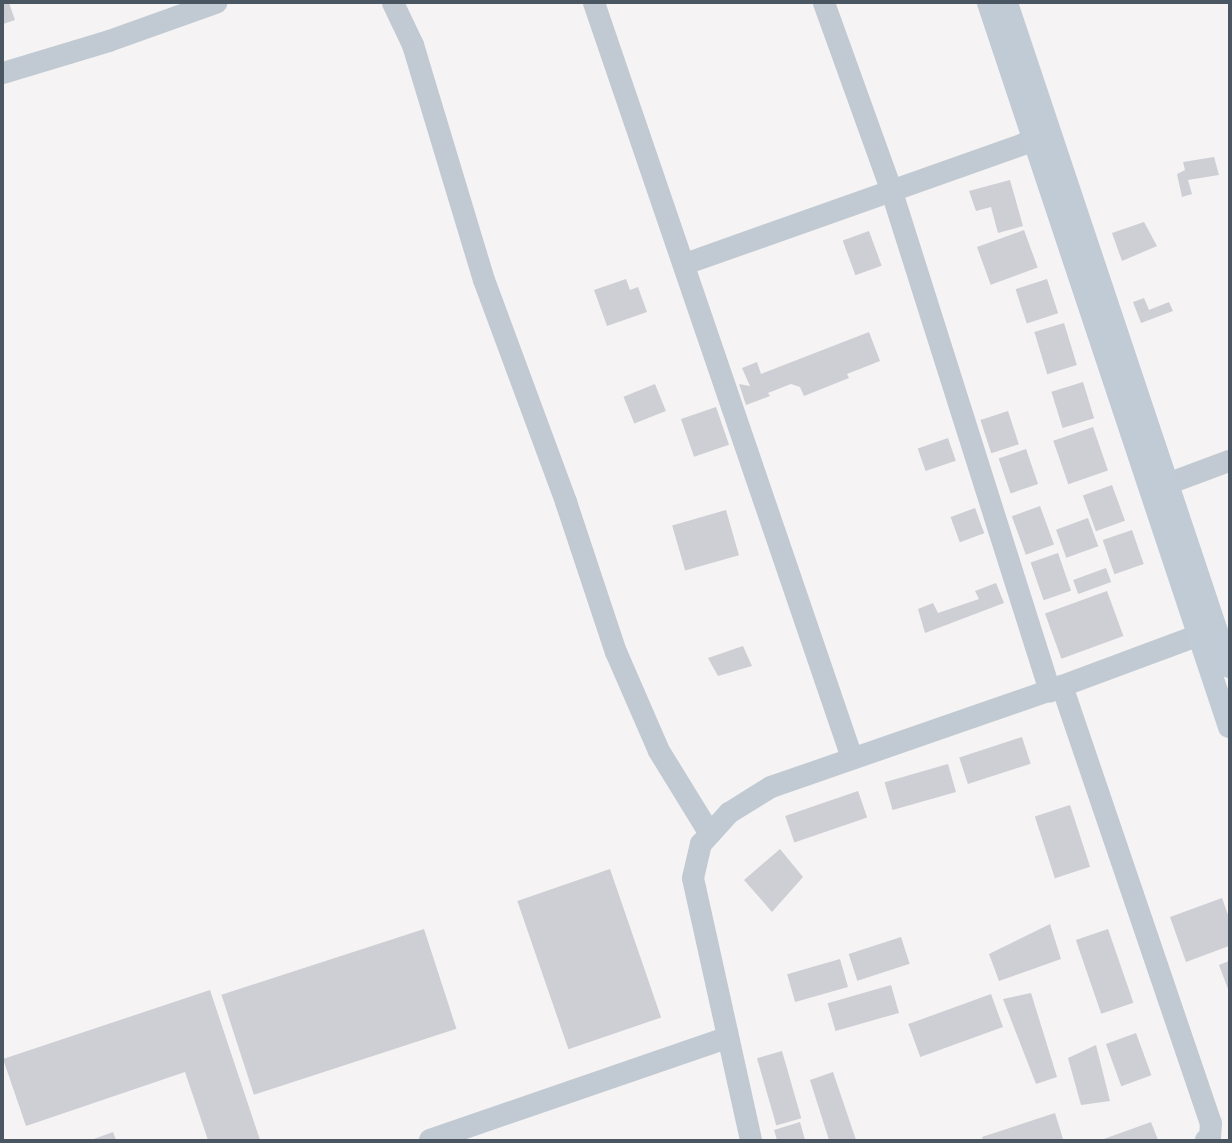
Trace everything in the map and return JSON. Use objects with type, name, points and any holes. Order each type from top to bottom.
[{"type":"street","points":[[3,73],[109,41],[216,3]]},
{"type":"street","points":[[393,3],[413,45],[484,280],[566,502],[616,652],[659,751],[710,834]]},
{"type":"street","points":[[594,3],[685,264],[852,758]]},
{"type":"street","points":[[824,3],[890,189],[1056,688],[1211,1123],[1210,1137],[1206,1140]]},
{"type":"street","points":[[988,3],[1034,140],[1160,487],[1229,667]]},
{"type":"street","points":[[1007,3],[1160,487],[1199,635],[1229,726]]},
{"type":"street","points":[[685,264],[890,189],[1034,140]]},
{"type":"street","points":[[1160,487],[1229,462]]},
{"type":"street","points":[[751,1140],[727,1038],[721,997],[693,878],[701,844],[729,813],[771,787],[1056,688],[1199,635]]},
{"type":"street","points":[[430,1140],[727,1038]]},
{"type":"building","points":[[3,3],[9,3],[15,20],[3,24]]},
{"type":"building","points":[[1214,157],[1219,175],[1188,180],[1192,194],[1182,197],[1177,174],[1185,170],[1183,162]]},
{"type":"building","points":[[1010,180],[1023,226],[998,233],[991,207],[976,211],[969,191]]},
{"type":"building","points":[[1144,222],[1157,246],[1122,261],[1112,233]]},
{"type":"building","points":[[1024,230],[1038,268],[991,285],[977,247]]},
{"type":"building","points":[[869,231],[882,266],[855,275],[843,241]]},
{"type":"building","points":[[626,279],[630,290],[638,287],[647,312],[607,326],[594,290]]},
{"type":"building","points":[[1047,279],[1058,313],[1027,323],[1016,289]]},
{"type":"building","points":[[1144,298],[1149,310],[1169,302],[1173,311],[1141,323],[1133,302]]},
{"type":"building","points":[[1064,323],[1077,365],[1047,374],[1034,332]]},
{"type":"building","points":[[869,332],[880,361],[847,374],[849,378],[804,396],[800,387],[791,384],[768,393],[770,396],[746,405],[739,384],[750,386],[742,368],[757,362],[761,374]]},
{"type":"building","points":[[1083,382],[1094,418],[1063,428],[1051,392]]},
{"type":"building","points":[[655,384],[666,411],[634,424],[623,397]]},
{"type":"building","points":[[716,407],[729,445],[694,457],[681,419]]},
{"type":"building","points":[[1008,411],[1019,444],[991,453],[980,420]]},
{"type":"building","points":[[1093,427],[1108,470],[1068,484],[1053,441]]},
{"type":"building","points":[[948,438],[956,461],[926,471],[918,448]]},
{"type":"building","points":[[1026,449],[1038,484],[1011,493],[999,458]]},
{"type":"building","points":[[1112,485],[1125,521],[1096,531],[1083,496]]},
{"type":"building","points":[[1040,506],[1054,545],[1026,555],[1012,516]]},
{"type":"building","points":[[975,508],[984,533],[960,542],[951,517]]},
{"type":"building","points":[[726,510],[739,555],[685,571],[672,525]]},
{"type":"building","points":[[1088,518],[1098,546],[1066,558],[1056,530]]},
{"type":"building","points":[[1132,530],[1144,564],[1114,574],[1103,540]]},
{"type":"building","points":[[1058,553],[1071,591],[1044,600],[1031,562]]},
{"type":"building","points":[[1106,568],[1111,582],[1078,594],[1073,580]]},
{"type":"building","points":[[996,583],[1004,603],[925,633],[918,609],[933,603],[938,613],[979,599],[975,591]]},
{"type":"building","points":[[1107,591],[1123,636],[1061,659],[1045,614]]},
{"type":"building","points":[[743,646],[752,666],[718,676],[708,658]]},
{"type":"building","points":[[1022,737],[1031,764],[968,784],[959,757]]},
{"type":"building","points":[[948,764],[956,792],[893,810],[885,782]]},
{"type":"building","points":[[858,791],[867,817],[794,843],[785,816]]},
{"type":"building","points":[[1070,805],[1090,867],[1055,878],[1035,816]]},
{"type":"building","points":[[780,849],[803,877],[772,912],[744,880]]},
{"type":"building","points":[[610,869],[661,1017],[568,1049],[517,901]]},
{"type":"building","points":[[1222,898],[1229,918],[1229,946],[1186,962],[1170,917]]},
{"type":"building","points":[[1050,924],[1061,959],[999,981],[989,954]]},
{"type":"building","points":[[424,929],[456,1029],[254,1095],[221,995]]},
{"type":"building","points":[[1108,929],[1133,1003],[1101,1014],[1076,940]]},
{"type":"building","points":[[901,937],[910,964],[857,981],[849,954]]},
{"type":"building","points":[[840,959],[848,987],[795,1002],[787,974]]},
{"type":"building","points":[[1229,961],[1229,989],[1228,989],[1219,965]]},
{"type":"building","points":[[891,985],[899,1013],[836,1031],[828,1003]]},
{"type":"building","points":[[210,990],[260,1140],[208,1140],[185,1072],[26,1126],[3,1059]]},
{"type":"building","points":[[1031,993],[1057,1077],[1036,1084],[1003,999]]},
{"type":"building","points":[[991,994],[1003,1027],[920,1057],[908,1024]]},
{"type":"building","points":[[1136,1033],[1151,1075],[1121,1086],[1106,1044]]},
{"type":"building","points":[[1096,1045],[1110,1101],[1081,1105],[1068,1058]]},
{"type":"building","points":[[782,1051],[801,1118],[776,1125],[757,1058]]},
{"type":"building","points":[[833,1072],[856,1140],[829,1140],[810,1080]]},
{"type":"building","points":[[1055,1113],[1063,1139],[983,1140],[982,1137]]},
{"type":"building","points":[[800,1122],[805,1140],[777,1140],[774,1130]]},
{"type":"building","points":[[1151,1122],[1158,1140],[1101,1140]]},
{"type":"building","points":[[113,1132],[116,1140],[91,1140]]}]
